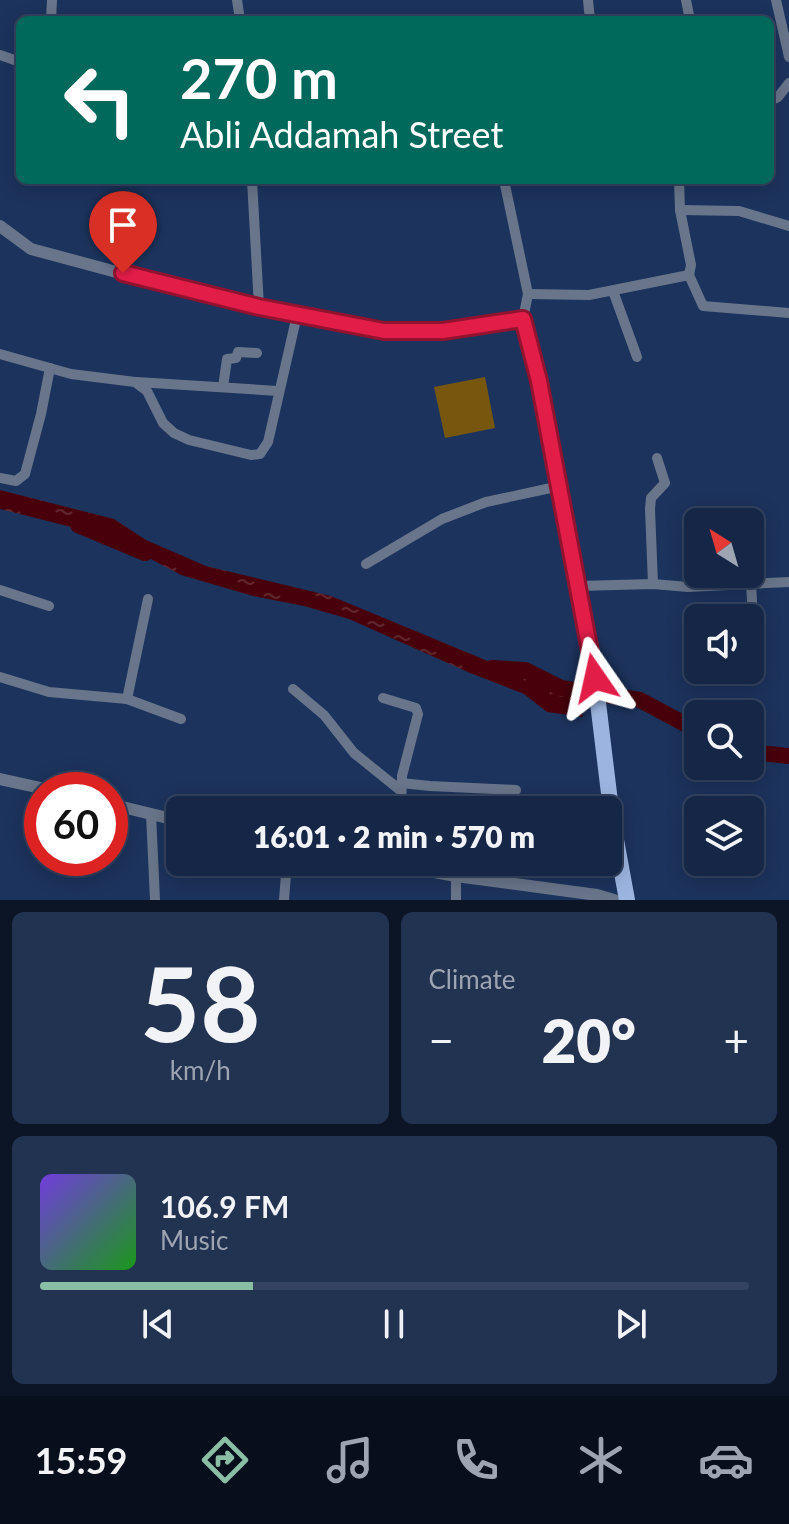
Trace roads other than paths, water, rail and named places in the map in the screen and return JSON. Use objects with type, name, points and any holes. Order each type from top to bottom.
[{"type":"main road","points":[[523,319],[539,381],[595,678],[612,818],[627,900]]},
{"type":"street","points":[[776,0],[789,57]]},
{"type":"street","points":[[774,99],[789,83]]},
{"type":"street","points":[[252,184],[259,307]]},
{"type":"street","points":[[0,226],[31,249],[259,307],[384,331],[443,331],[523,319],[528,294],[505,184]]},
{"type":"street","points":[[679,184],[680,210],[691,265],[689,275],[703,306],[789,313]]},
{"type":"street","points":[[680,210],[739,211],[789,226]]},
{"type":"street","points":[[528,294],[589,295],[689,275]]},
{"type":"street","points":[[613,291],[637,357]]},
{"type":"street","points":[[135,382],[147,391],[163,423],[174,433],[189,440],[251,455],[260,454],[268,442],[297,315]]},
{"type":"street","points":[[223,387],[227,359],[236,358],[238,352],[257,353]]},
{"type":"street","points":[[0,354],[71,374],[135,382],[278,391]]},
{"type":"street","points":[[0,478],[16,481],[25,474],[50,368]]},
{"type":"street","points":[[653,584],[651,498],[665,483],[657,458]]},
{"type":"street","points":[[366,564],[442,519],[486,502],[560,486]]},
{"type":"street","points":[[764,582],[789,582]]},
{"type":"street","points":[[578,586],[653,584],[684,587]]},
{"type":"street","points":[[0,590],[49,606]]},
{"type":"street","points":[[127,699],[148,599]]},
{"type":"street","points":[[0,677],[49,692],[127,699],[181,719]]},
{"type":"street","points":[[293,689],[324,715],[354,753],[401,786],[516,790]]},
{"type":"street","points":[[383,698],[416,708],[418,714],[401,796]]},
{"type":"street","points":[[0,779],[24,784]]},
{"type":"street","points":[[128,808],[166,818]]},
{"type":"street","points":[[151,814],[155,900]]},
{"type":"street","points":[[284,900],[286,876]]},
{"type":"street","points":[[456,900],[456,876],[614,900]]},
{"type":"water","points":[[0,490],[114,519],[146,540],[206,566],[331,596],[579,699],[583,717],[547,712],[524,694],[349,619],[181,575],[143,555],[110,532],[91,532],[0,509]]},
{"type":"waterway","points":[[78,525],[145,553]]},
{"type":"waterway","points":[[492,668],[525,670],[561,688],[640,700],[684,724]]},
{"type":"waterway","points":[[764,753],[789,756]]}]
